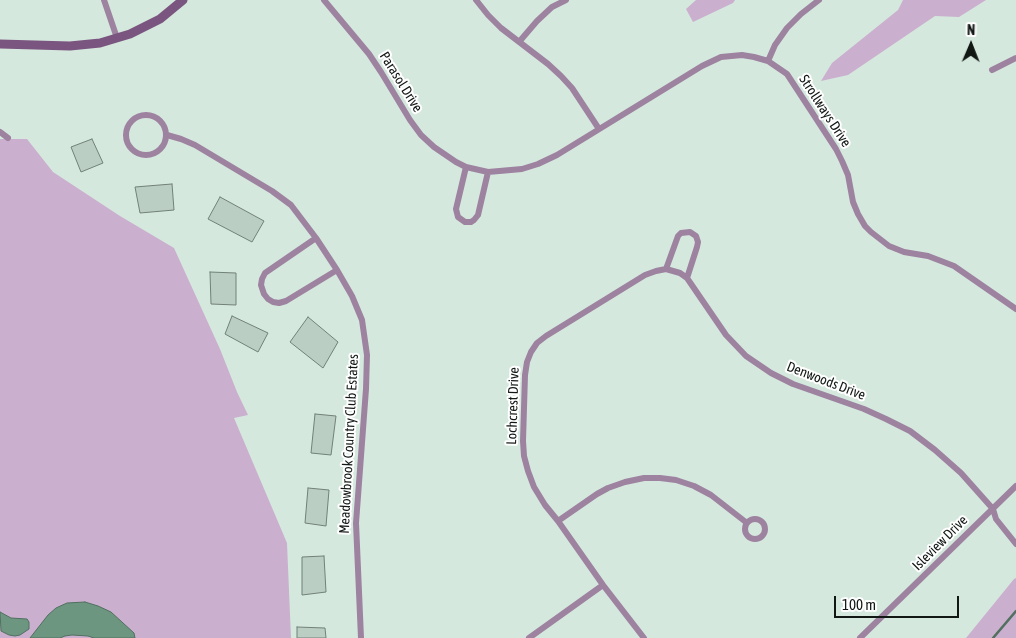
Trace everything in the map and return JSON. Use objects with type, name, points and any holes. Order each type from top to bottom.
[{"type":"street","points":[[104,0],[117,38]]},
{"type":"street","points":[[0,44],[70,46],[100,43],[142,28],[160,19],[183,0]]},
{"type":"street","name":"Parasol Drive","points":[[324,0],[369,54],[420,135],[445,155],[466,166],[488,172]]},
{"type":"street","points":[[476,0],[501,28],[561,76],[572,88],[599,129]]},
{"type":"street","points":[[519,42],[552,7],[566,0]]},
{"type":"street","points":[[768,61],[775,44],[787,28],[819,0]]},
{"type":"street","name":"Strollways Drive","points":[[488,172],[522,169],[538,164],[557,155],[702,66],[721,57],[754,56],[768,61],[787,74],[836,149],[848,175],[853,202],[865,226],[871,232],[889,246],[904,252],[928,256],[954,266],[1016,308]]},
{"type":"street","points":[[992,70],[1016,58]]},
{"type":"street","points":[[142,115],[158,119],[164,126],[167,135],[166,142],[161,149],[147,155],[134,151],[129,145],[126,133],[132,121],[142,115]]},
{"type":"street","points":[[0,132],[8,138]]},
{"type":"street","name":"Meadowbrook Country Club Estates","points":[[167,135],[195,145],[272,191],[290,205],[316,238],[337,270],[352,296],[362,320],[367,355],[366,398],[356,524],[361,638]]},
{"type":"street","points":[[466,166],[456,209],[458,217],[465,222],[471,222],[478,215],[488,172]]},
{"type":"street","points":[[684,232],[690,232],[696,236],[698,242],[687,278],[680,273],[666,269],[678,236],[684,232]]},
{"type":"street","points":[[316,238],[265,273],[261,285],[264,294],[273,302],[286,301],[337,270]]},
{"type":"street","name":"Lochcrest Drive","points":[[644,638],[545,505],[534,486],[524,456],[522,441],[525,375],[531,352],[537,343],[546,336],[645,275],[666,269]]},
{"type":"street","name":"Denwoods Drive","points":[[687,278],[726,335],[746,356],[771,373],[793,384],[864,408],[910,431],[961,472],[993,509],[996,518],[1016,544]]},
{"type":"street","points":[[558,521],[596,494],[608,488],[644,478],[660,478],[676,480],[702,490],[747,523]]},
{"type":"street","name":"Isleview Drive","points":[[860,638],[1016,486]]},
{"type":"street","points":[[530,638],[603,584]]},
{"type":"shaded area","points":[[696,0],[735,0],[733,3],[693,22],[686,9]]},
{"type":"shaded area","points":[[903,0],[986,0],[959,17],[935,16],[848,75],[821,81],[832,63],[898,10]]},
{"type":"shaded area","points":[[0,139],[27,139],[53,172],[120,216],[174,248],[248,415],[234,418],[287,543],[291,638],[0,638]]},
{"type":"shaded area","points":[[1016,578],[1016,638],[966,638],[1014,579]]},
{"type":"shaded area","points":[[85,602],[111,612],[134,633],[135,638],[94,638],[72,635],[60,638],[30,638],[56,608],[67,603]]},
{"type":"shaded area","points":[[0,612],[11,618],[27,619],[29,629],[15,636],[1,631]]},
{"type":"building","points":[[92,139],[103,163],[81,172],[71,147]]},
{"type":"building","points":[[172,184],[174,210],[140,213],[135,187]]},
{"type":"building","points":[[220,197],[264,221],[252,242],[208,219]]},
{"type":"building","points":[[210,272],[236,273],[236,305],[211,304]]},
{"type":"building","points":[[232,316],[268,333],[258,352],[225,334]]},
{"type":"building","points":[[308,317],[338,342],[323,368],[290,342]]},
{"type":"building","points":[[315,414],[336,416],[331,455],[311,453]]},
{"type":"building","points":[[308,488],[329,490],[326,526],[305,523]]},
{"type":"building","points":[[324,556],[326,592],[302,595],[302,557]]},
{"type":"building","points":[[297,627],[325,628],[326,638],[297,638]]},
{"type":"waterway","points":[[993,638],[1016,611]]}]
